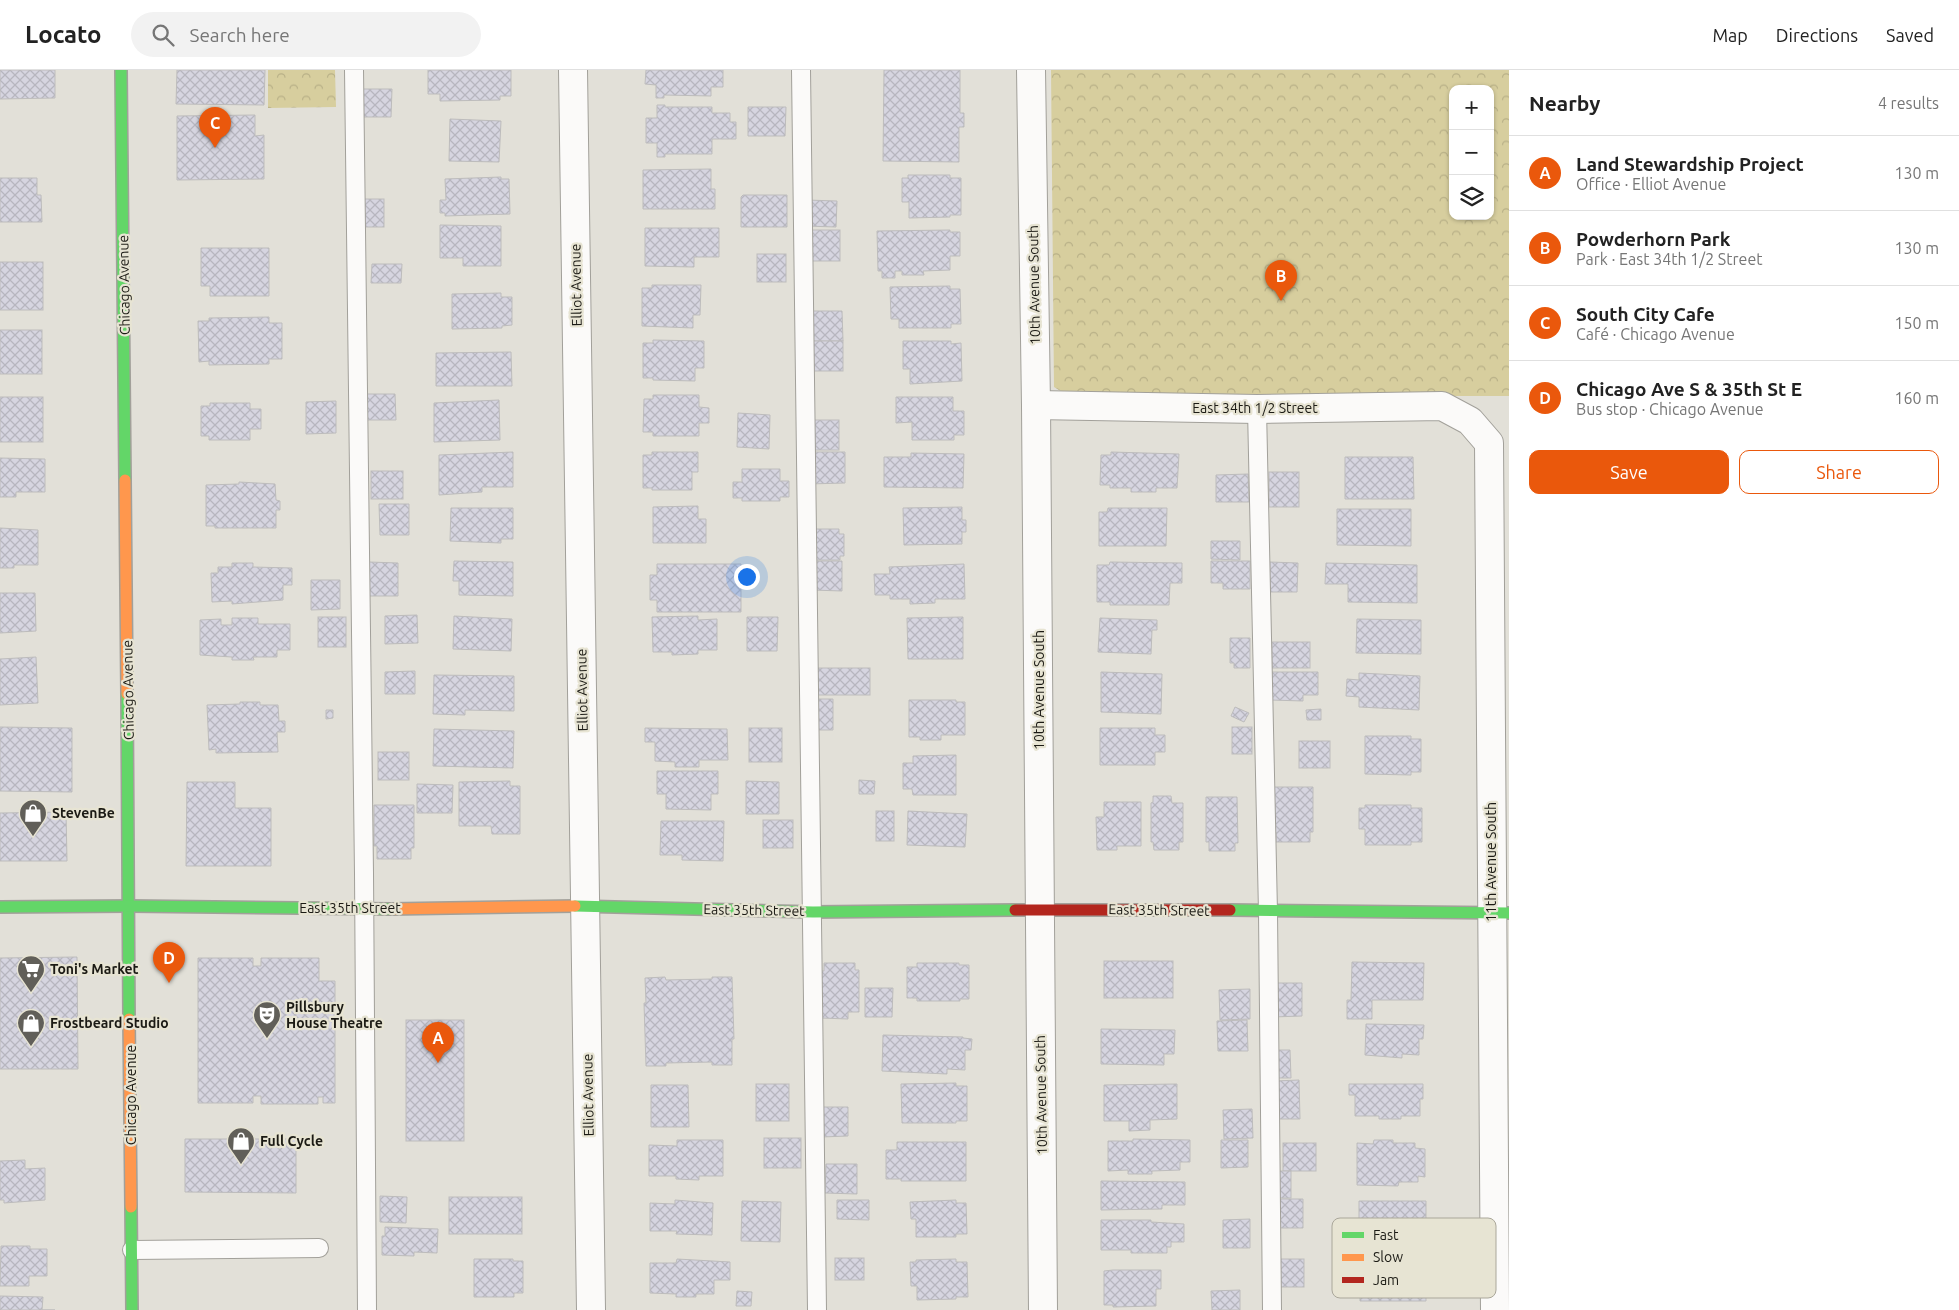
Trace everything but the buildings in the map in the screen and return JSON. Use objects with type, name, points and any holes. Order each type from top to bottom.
[{"type":"street","name":"Chicago Avenue","points":[[121,70],[130,906],[132,1310]]},
{"type":"street","name":"Elliot Avenue","points":[[573,70],[591,1310]]},
{"type":"street","name":"10th Avenue South","points":[[1031,70],[1036,405],[1043,1310]]},
{"type":"street","name":"East 34th 1/2 Street","points":[[1036,405],[1257,409],[1442,406],[1470,421]]},
{"type":"street","name":"11th Avenue South","points":[[1470,421],[1489,442],[1500,913],[1496,1231]]},
{"type":"street","name":"East 35th Street","points":[[0,907],[130,906],[365,909],[585,906],[812,912],[1040,909],[1500,913]]},
{"type":"lane","points":[[354,70],[365,909],[367,1310]]},
{"type":"lane","points":[[800,70],[817,1310]]},
{"type":"lane","points":[[1257,409],[1268,912],[1272,1310]]},
{"type":"lane","points":[[132,1250],[319,1248]]},
{"type":"green space","points":[[268,70],[335,70],[336,107],[268,108]]},
{"type":"green space","points":[[1051,70],[1509,70],[1509,396],[1069,396],[1054,387]]},
{"type":"traffic: fast","points":[[121,70],[125,480]]},
{"type":"traffic: fast","points":[[127,694],[129,1019]]},
{"type":"traffic: fast","points":[[0,907],[130,906],[391,909]]},
{"type":"traffic: fast","points":[[575,906],[813,912],[1015,910]]},
{"type":"traffic: fast","points":[[1230,910],[1509,913]]},
{"type":"traffic: fast","points":[[131,1207],[132,1310]]},
{"type":"traffic: slow","points":[[125,480],[127,694]]},
{"type":"traffic: slow","points":[[391,909],[575,906]]},
{"type":"traffic: slow","points":[[129,1019],[131,1207]]},
{"type":"traffic: jam","points":[[1015,910],[1230,910]]},
{"type":"place","name":"South City Cafe","points":[[215,148]]},
{"type":"place","name":"Powderhorn Park","points":[[1281,301]]},
{"type":"place","name":"StevenBe","points":[[33,837]]},
{"type":"place","name":"Chicago Ave S & 35th St E","points":[[169,983]]},
{"type":"place","name":"Toni's Market","points":[[31,993]]},
{"type":"place","name":"Pillsbury House Theatre","points":[[267,1039]]},
{"type":"place","name":"Frostbeard Studio","points":[[31,1047]]},
{"type":"place","name":"Land Stewardship Project","points":[[438,1063]]},
{"type":"place","name":"Full Cycle","points":[[241,1165]]}]
